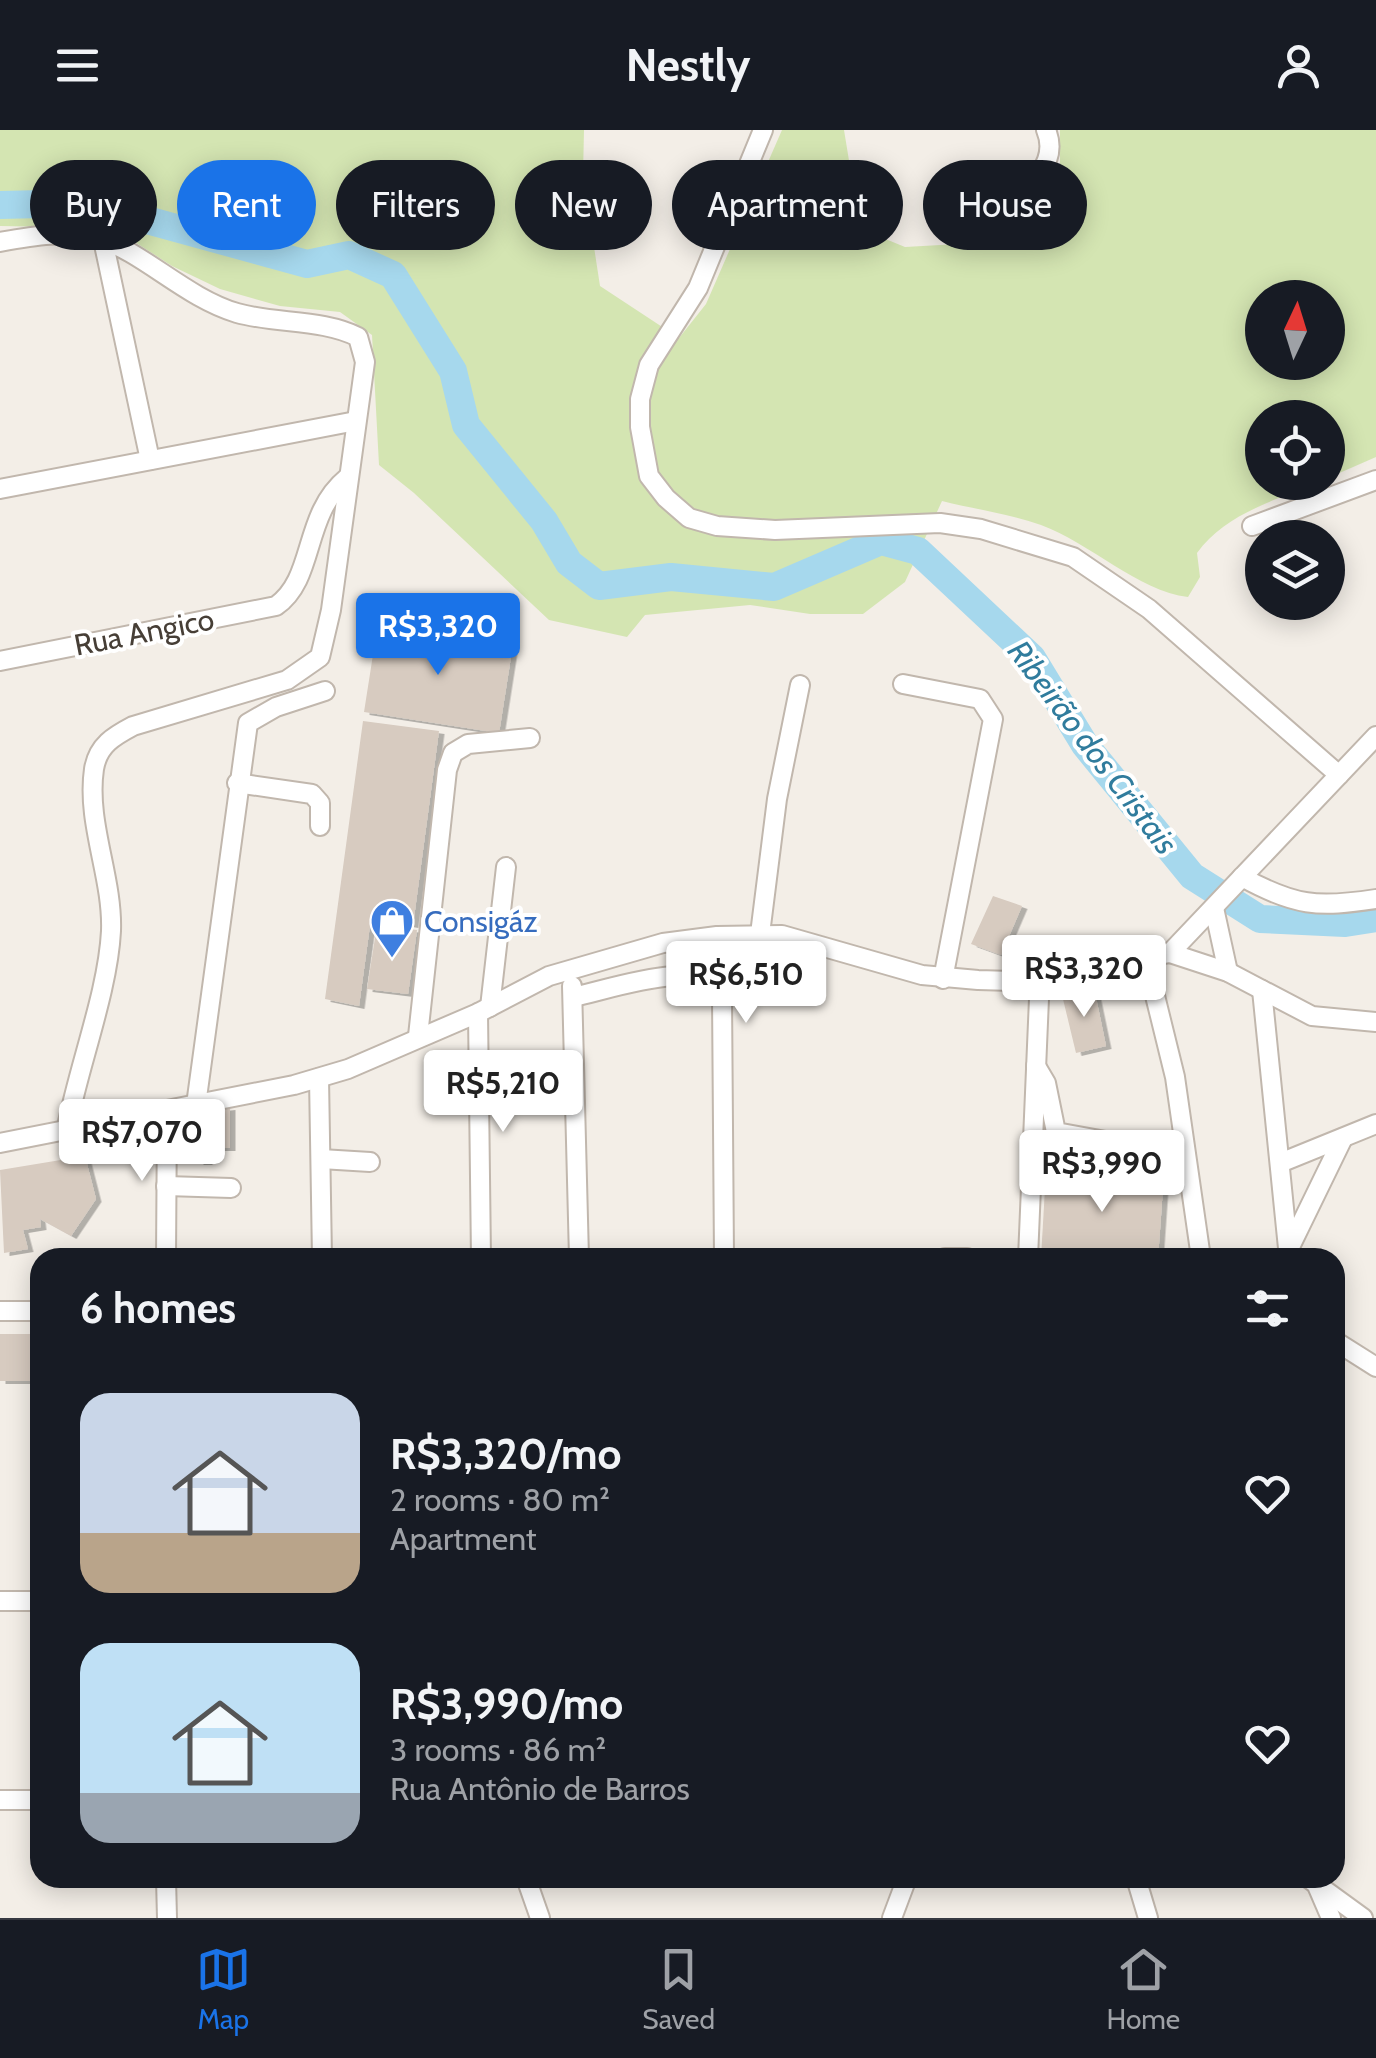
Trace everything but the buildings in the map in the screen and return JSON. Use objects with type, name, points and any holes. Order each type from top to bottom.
[{"type":"street","points":[[763,130],[698,288],[649,365],[640,399],[640,427],[649,476],[666,498],[689,518],[717,526],[775,530],[940,523],[981,529],[1072,557],[1149,609],[1346,770]]},
{"type":"street","points":[[1046,130],[1051,151],[1048,160]]},
{"type":"street","points":[[0,242],[30,238]]},
{"type":"street","points":[[106,250],[150,460]]},
{"type":"street","points":[[68,1128],[107,969],[111,933],[111,904],[94,791],[100,751],[112,736],[134,726],[287,680],[320,657],[365,362],[358,337],[344,330],[271,322],[206,302],[120,250]]},
{"type":"street","points":[[0,489],[356,421]]},
{"type":"street","name":"Rua Angico","points":[[0,661],[276,606],[286,599],[321,506],[347,478]]},
{"type":"street","points":[[1268,520],[1376,480]]},
{"type":"street","points":[[903,684],[980,700],[993,718],[944,979]]},
{"type":"street","points":[[760,934],[777,799],[800,685]]},
{"type":"street","points":[[196,1104],[248,723],[276,707],[325,692]]},
{"type":"street","points":[[1170,953],[1376,736]]},
{"type":"street","points":[[418,1036],[446,770],[452,753],[468,744],[530,738]]},
{"type":"street","points":[[1346,770],[1376,762]]},
{"type":"street","points":[[238,783],[312,794],[320,803],[320,826]]},
{"type":"street","points":[[481,1248],[484,1010],[506,868]]},
{"type":"street","points":[[1238,882],[1306,905],[1376,899]]},
{"type":"street","points":[[1216,907],[1228,972]]},
{"type":"street","points":[[0,1143],[319,1078],[348,1070],[484,1010],[549,976],[663,943],[760,934],[818,942],[944,979],[1012,980],[1170,953],[1228,972],[1312,1016],[1376,1022]]},
{"type":"street","points":[[1146,955],[1175,1077],[1200,1248]]},
{"type":"street","points":[[572,970],[579,1248]]},
{"type":"street","points":[[573,997],[685,974],[704,975],[718,984],[722,996],[724,1248]]},
{"type":"street","points":[[1028,1248],[1040,975]]},
{"type":"street","points":[[1262,990],[1287,1248]]},
{"type":"street","points":[[1036,1066],[1046,1083],[1056,1132],[1122,1144],[1122,1167]]},
{"type":"street","points":[[319,1078],[322,1248]]},
{"type":"street","points":[[166,1110],[166,1248]]},
{"type":"street","points":[[1280,1164],[1376,1124]]},
{"type":"street","points":[[1291,1248],[1342,1138]]},
{"type":"street","points":[[320,1160],[370,1162]]},
{"type":"street","points":[[166,1186],[231,1188]]},
{"type":"street","points":[[0,1311],[30,1311]]},
{"type":"street","points":[[1345,1347],[1376,1367]]},
{"type":"street","points":[[0,1602],[30,1601]]},
{"type":"street","points":[[0,1800],[30,1800]]},
{"type":"street","points":[[166,1888],[167,1918]]},
{"type":"street","points":[[529,1888],[536,1912]]},
{"type":"street","points":[[892,1918],[903,1888]]},
{"type":"street","points":[[1139,1888],[1148,1918]]},
{"type":"street","points":[[1317,1888],[1332,1918]]},
{"type":"street","points":[[1323,1888],[1362,1918]]},
{"type":"green space","points":[[0,130],[584,130],[583,160],[515,160],[515,250],[594,250],[600,286],[679,338],[706,304],[730,250],[903,250],[903,246],[923,246],[923,250],[1087,250],[1087,160],[1060,160],[1060,130],[1376,130],[1376,457],[1345,471],[1345,400],[1245,400],[1245,500],[1275,500],[1236,518],[1208,540],[1197,553],[1200,577],[1188,597],[1151,586],[1041,525],[942,501],[905,582],[863,614],[810,614],[750,605],[645,615],[627,637],[549,620],[379,465],[372,335],[340,312],[280,306],[220,289],[147,250],[157,250],[157,160],[30,160],[30,227],[0,226]]},
{"type":"green space","points":[[782,130],[844,130],[849,160],[769,160]]},
{"type":"waterway","name":"Ribeirão dos Cristais","points":[[0,205],[85,203],[307,264],[349,255],[393,275],[453,371],[466,425],[544,521],[569,563],[599,586],[671,577],[774,587],[881,541],[918,551],[1032,658],[1085,745],[1192,876],[1260,919],[1345,923],[1376,918]]},
{"type":"place","name":"Consigáz","points":[[392,959]]}]
